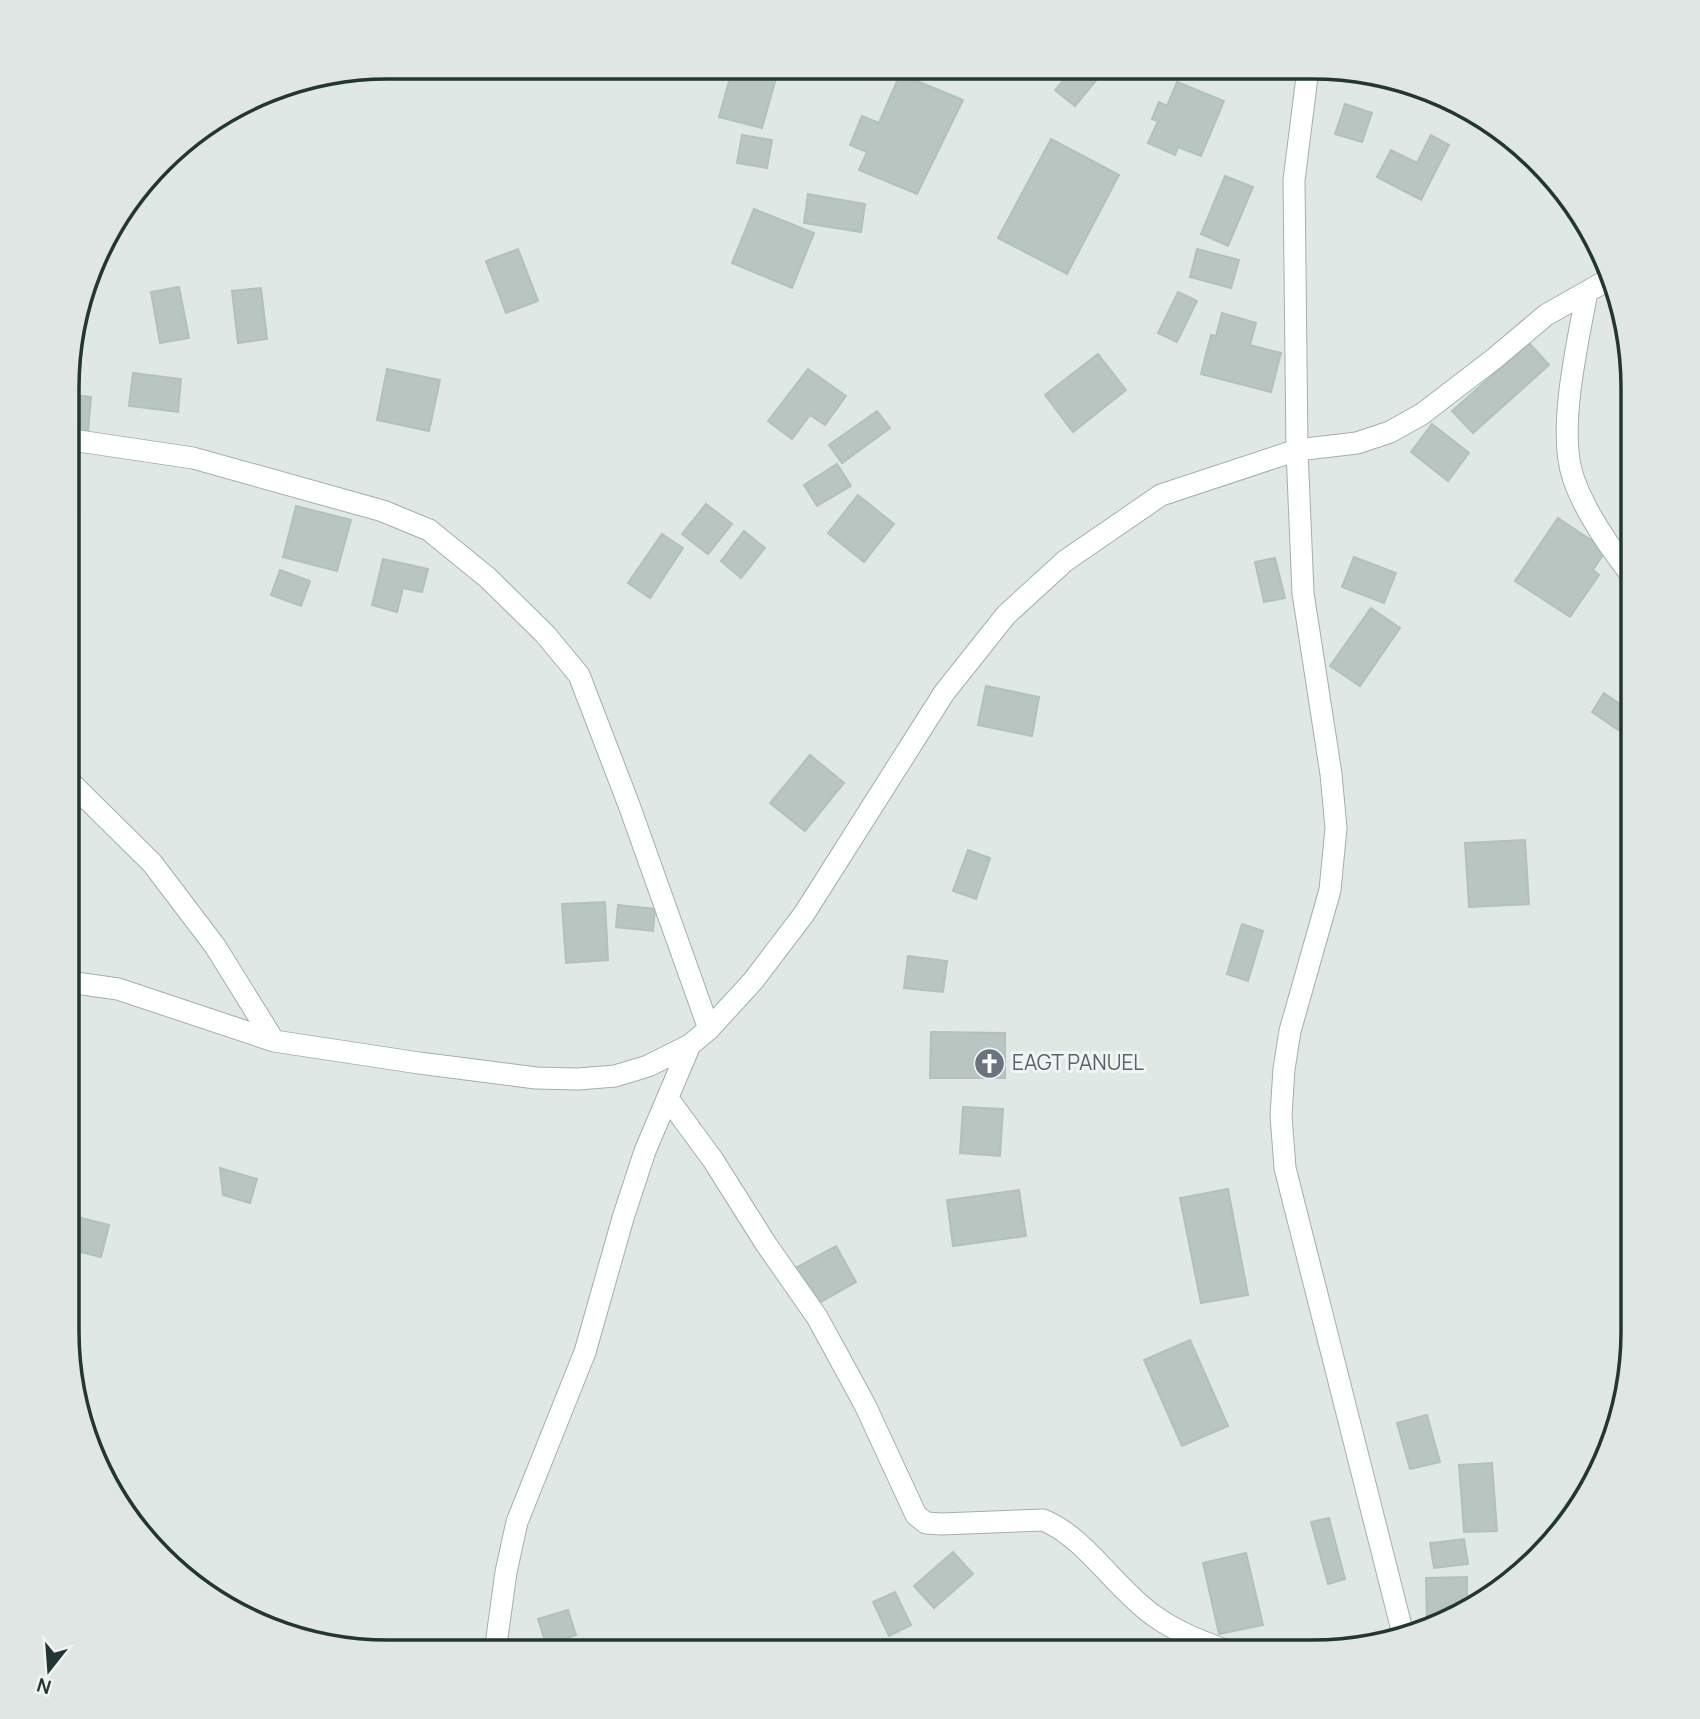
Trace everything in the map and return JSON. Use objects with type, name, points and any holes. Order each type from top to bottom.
[{"type":"street","points":[[1307,79],[1294,180],[1297,450],[1303,593],[1331,774],[1336,828],[1330,890],[1290,1031],[1281,1115],[1285,1168],[1401,1627]]},
{"type":"street","points":[[79,983],[118,989],[274,1041],[536,1078],[615,1076],[648,1066],[690,1045],[709,1029],[753,981],[804,914],[944,693],[1006,615],[1065,561],[1161,495],[1297,450],[1357,443],[1390,432],[1422,414],[1496,358],[1546,315],[1603,283]]},
{"type":"street","points":[[1587,292],[1573,369],[1567,443],[1572,475],[1584,506],[1621,560]]},
{"type":"street","points":[[79,441],[192,458],[383,511],[429,530],[488,578],[545,634],[579,675],[629,805],[709,1029]]},
{"type":"street","points":[[79,791],[152,863],[215,946],[274,1041]]},
{"type":"street","points":[[497,1640],[506,1572],[517,1522],[585,1352],[645,1151],[690,1045]]},
{"type":"street","points":[[668,1100],[713,1160],[766,1244],[817,1317],[865,1405],[916,1516],[926,1523],[942,1524],[1043,1520],[1051,1523],[1071,1538],[1151,1614],[1199,1640]]},
{"type":"building","points":[[730,79],[776,79],[762,128],[719,117]]},
{"type":"building","points":[[898,79],[912,79],[963,100],[917,194],[859,170],[867,152],[850,145],[862,116],[879,123]]},
{"type":"building","points":[[1064,79],[1097,79],[1075,106],[1055,90]]},
{"type":"building","points":[[1177,82],[1224,101],[1201,156],[1178,147],[1175,155],[1148,143],[1158,121],[1152,119],[1159,102],[1167,106]]},
{"type":"building","points":[[1345,104],[1372,113],[1362,142],[1335,134]]},
{"type":"building","points":[[742,135],[772,140],[767,168],[737,163]]},
{"type":"building","points":[[1431,135],[1449,145],[1421,200],[1377,177],[1391,150],[1417,163]]},
{"type":"building","points":[[1051,139],[1119,175],[1067,274],[998,238]]},
{"type":"building","points":[[1225,176],[1253,187],[1228,246],[1201,234]]},
{"type":"building","points":[[808,194],[865,204],[861,232],[804,223]]},
{"type":"building","points":[[754,209],[814,233],[792,288],[732,263]]},
{"type":"building","points":[[518,249],[538,301],[506,313],[486,261]]},
{"type":"building","points":[[1197,249],[1239,260],[1231,288],[1190,277]]},
{"type":"building","points":[[179,287],[189,338],[160,343],[151,292]]},
{"type":"building","points":[[261,288],[267,339],[238,343],[232,291]]},
{"type":"building","points":[[1178,292],[1197,301],[1177,342],[1158,333]]},
{"type":"building","points":[[1222,313],[1256,323],[1250,345],[1281,353],[1271,392],[1201,374],[1211,335],[1216,336]]},
{"type":"building","points":[[1529,343],[1549,365],[1473,433],[1452,411]]},
{"type":"building","points":[[1098,354],[1126,390],[1073,432],[1045,395]]},
{"type":"building","points":[[387,369],[440,380],[429,431],[377,420]]},
{"type":"building","points":[[808,369],[846,396],[825,425],[810,415],[792,439],[768,421]]},
{"type":"building","points":[[133,373],[181,379],[178,412],[129,406]]},
{"type":"building","points":[[79,396],[91,397],[88,433],[79,432]]},
{"type":"building","points":[[877,411],[890,428],[842,463],[829,445]]},
{"type":"building","points":[[1432,424],[1469,453],[1448,481],[1411,452]]},
{"type":"building","points":[[837,464],[851,486],[817,506],[804,485]]},
{"type":"building","points":[[858,495],[894,524],[864,562],[828,533]]},
{"type":"building","points":[[706,504],[732,524],[708,554],[682,534]]},
{"type":"building","points":[[296,506],[351,520],[337,571],[283,557]]},
{"type":"building","points":[[1558,518],[1606,550],[1593,570],[1599,575],[1570,617],[1515,581]]},
{"type":"building","points":[[744,531],[765,548],[741,578],[721,561]]},
{"type":"building","points":[[662,534],[683,548],[650,598],[628,583]]},
{"type":"building","points":[[1354,557],[1396,573],[1384,603],[1342,587]]},
{"type":"building","points":[[1275,558],[1285,598],[1264,602],[1255,562]]},
{"type":"building","points":[[383,559],[428,569],[422,592],[403,588],[397,612],[372,605]]},
{"type":"building","points":[[280,570],[310,581],[301,606],[271,595]]},
{"type":"building","points":[[1371,608],[1400,628],[1360,686],[1330,666]]},
{"type":"building","points":[[986,686],[1039,697],[1032,736],[978,725]]},
{"type":"building","points":[[1604,693],[1621,705],[1621,732],[1592,712]]},
{"type":"building","points":[[810,755],[844,783],[805,831],[770,803]]},
{"type":"building","points":[[1525,840],[1529,904],[1469,907],[1465,843]]},
{"type":"building","points":[[968,850],[990,858],[976,899],[953,891]]},
{"type":"building","points":[[605,902],[608,960],[566,963],[562,904]]},
{"type":"building","points":[[618,905],[655,909],[653,931],[616,927]]},
{"type":"building","points":[[1242,924],[1263,931],[1248,981],[1227,974]]},
{"type":"building","points":[[908,956],[947,961],[943,992],[904,988]]},
{"type":"building","points":[[931,1032],[1005,1033],[1005,1078],[930,1078]]},
{"type":"building","points":[[963,1107],[1003,1109],[1000,1156],[960,1153]]},
{"type":"building","points":[[220,1168],[257,1179],[250,1203],[223,1195]]},
{"type":"building","points":[[1228,1189],[1248,1295],[1201,1303],[1180,1198]]},
{"type":"building","points":[[1019,1190],[1026,1236],[953,1246],[947,1200]]},
{"type":"building","points":[[79,1218],[109,1225],[101,1257],[79,1252]]},
{"type":"building","points":[[836,1246],[856,1282],[812,1307],[792,1270]]},
{"type":"building","points":[[1190,1340],[1228,1426],[1182,1446],[1144,1360]]},
{"type":"building","points":[[1427,1415],[1440,1462],[1410,1469],[1397,1423]]},
{"type":"building","points":[[1492,1463],[1497,1531],[1464,1532],[1459,1465]]},
{"type":"building","points":[[1329,1518],[1345,1579],[1328,1584],[1311,1522]]},
{"type":"building","points":[[1464,1539],[1468,1564],[1434,1568],[1430,1543]]},
{"type":"building","points":[[953,1552],[973,1574],[934,1608],[914,1586]]},
{"type":"building","points":[[1246,1553],[1263,1625],[1219,1634],[1203,1563]]},
{"type":"building","points":[[1467,1577],[1467,1599],[1427,1619],[1426,1578]]},
{"type":"building","points":[[895,1592],[911,1625],[889,1636],[873,1602]]},
{"type":"building","points":[[568,1610],[576,1635],[559,1640],[545,1640],[538,1619]]},
{"type":"place","name":"EAGT PANUEL","points":[[989,1063]]}]
